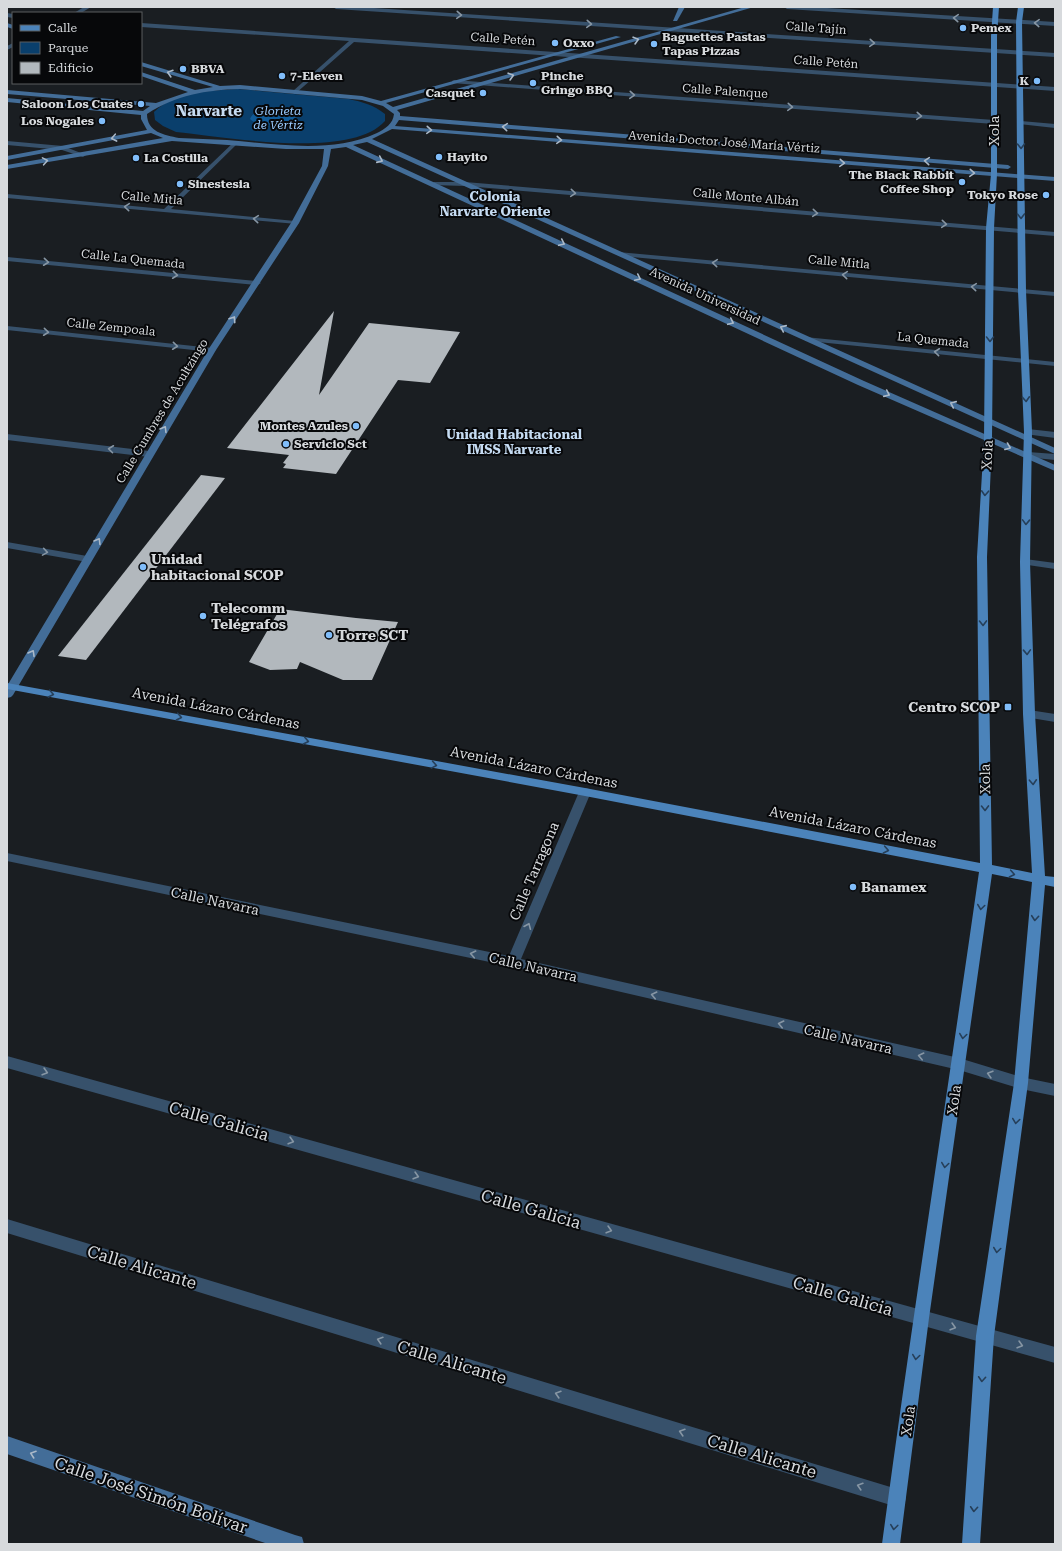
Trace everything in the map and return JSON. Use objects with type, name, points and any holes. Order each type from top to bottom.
[{"type":"main road","points":[[675,20],[682,7]]},
{"type":"main road","points":[[393,109],[751,7]]},
{"type":"main road","name":"Xola","points":[[891,1544],[921,1318],[959,1064],[986,869],[982,557],[988,440],[990,358],[990,228],[994,174],[996,7]]},
{"type":"main road","name":"Xola","points":[[971,1544],[985,1336],[1021,1083],[1039,879],[1029,714],[1025,562],[1028,435],[1022,291],[1023,171],[1019,22],[1021,7]]},
{"type":"main road","points":[[628,34],[683,18]]},
{"type":"main road","points":[[381,103],[621,36]]},
{"type":"main road","points":[[142,64],[221,88]]},
{"type":"main road","points":[[142,74],[196,92]]},
{"type":"main road","points":[[7,100],[144,113],[156,105],[177,96],[221,88],[240,87],[352,97],[381,103],[393,109],[397,113],[397,118],[390,127],[379,134],[366,139],[328,147],[297,147],[176,138],[152,131],[7,158]]},
{"type":"main road","points":[[7,92],[156,105]]},
{"type":"main road","points":[[144,113],[144,119],[152,131]]},
{"type":"main road","name":"Avenida Doctor José María Vértiz","points":[[397,118],[994,166],[1055,179]]},
{"type":"main road","name":"Avenida Doctor José María Vértiz","points":[[390,127],[994,174],[1023,171]]},
{"type":"main road","points":[[7,167],[176,138]]},
{"type":"main road","name":"Avenida Universidad","points":[[366,139],[808,339],[872,378],[988,440],[1028,455],[1055,468]]},
{"type":"main road","name":"Avenida Universidad","points":[[345,144],[535,231],[872,378],[1028,435],[1055,450]]},
{"type":"main road","name":"Calle Cumbres de Acultzingo","points":[[9,689],[212,350],[295,223],[325,166],[328,147]]},
{"type":"main road","points":[[535,231],[556,225]]},
{"type":"main road","name":"Avenida Lázaro Cárdenas","points":[[9,689],[585,792],[1055,882]]},
{"type":"main road","name":"Calle José Simón Bolívar","points":[[7,1445],[295,1544]]},
{"type":"street","points":[[78,12],[88,7]]},
{"type":"street","name":"Calle Tajín","points":[[336,7],[1055,55]]},
{"type":"street","points":[[787,7],[1055,24]]},
{"type":"street","name":"Calle Petén","points":[[142,24],[1055,89]]},
{"type":"street","points":[[295,92],[353,40]]},
{"type":"street","name":"Calle Palenque","points":[[454,82],[994,122]]},
{"type":"street","points":[[1021,123],[1055,126]]},
{"type":"street","points":[[7,143],[63,148],[83,154]]},
{"type":"street","points":[[165,211],[235,143]]},
{"type":"street","name":"Calle Monte Albán","points":[[434,184],[465,184],[1055,234]]},
{"type":"street","name":"Calle Mitla","points":[[7,196],[295,223]]},
{"type":"street","name":"Calle Mitla","points":[[621,254],[1055,294]]},
{"type":"street","name":"Calle La Quemada","points":[[7,259],[257,283]]},
{"type":"street","name":"Calle Zempoala","points":[[7,328],[212,350]]},
{"type":"street","name":"La Quemada","points":[[808,339],[1055,364]]},
{"type":"street","points":[[1028,435],[1055,435]]},
{"type":"street","points":[[7,437],[149,454]]},
{"type":"street","points":[[1028,455],[1055,457]]},
{"type":"street","points":[[7,546],[87,559]]},
{"type":"street","points":[[1025,562],[1055,566]]},
{"type":"street","points":[[1029,714],[1055,718]]},
{"type":"street","name":"Calle Tarragona","points":[[513,962],[585,792]]},
{"type":"street","name":"Calle Navarra","points":[[7,857],[513,962],[959,1064],[1021,1083],[1055,1090]]},
{"type":"street","name":"Calle Galicia","points":[[7,1062],[1055,1355]]},
{"type":"street","name":"Calle Alicante","points":[[7,1226],[897,1498]]},
{"type":"green space","name":"Glorieta de Vértiz","points":[[238,89],[349,99],[377,108],[385,114],[385,121],[368,133],[345,140],[317,143],[286,143],[176,132],[163,126],[155,120],[154,112],[172,100],[194,93]]},
{"type":"shaded area","points":[[273,109],[290,110],[297,116],[288,122],[274,125],[260,124],[250,119],[257,112]]},
{"type":"building","points":[[334,311],[319,395],[369,323],[460,332],[430,383],[398,380],[336,474],[283,468],[286,464],[283,463],[289,455],[227,448]]},
{"type":"building","name":"Unidad habitacional SCOP","points":[[201,475],[225,478],[86,660],[58,656]]},
{"type":"building","name":"Torre SCT","points":[[280,609],[398,622],[372,680],[343,680],[300,662],[297,669],[270,670],[249,662]]},
{"type":"place","name":"Pemex","points":[[963,28]]},
{"type":"place","name":"Oxxo","points":[[555,43]]},
{"type":"place","name":"Baguettes Pastas Tapas Pizzas","points":[[654,44]]},
{"type":"place","name":"BBVA","points":[[183,69]]},
{"type":"place","name":"7-Eleven","points":[[282,76]]},
{"type":"place","name":"K","points":[[1037,81]]},
{"type":"place","name":"Pinche Gringo BBQ","points":[[533,83]]},
{"type":"place","name":"Casquet","points":[[483,93]]},
{"type":"place","name":"Saloon Los Cuates","points":[[141,104]]},
{"type":"place","name":"Los Nogales","points":[[102,121]]},
{"type":"place","name":"Hayito","points":[[439,157]]},
{"type":"place","name":"La Costilla","points":[[136,158]]},
{"type":"place","name":"The Black Rabbit Coffee Shop","points":[[962,182]]},
{"type":"place","name":"Sinestesia","points":[[180,184]]},
{"type":"place","name":"Tokyo Rose","points":[[1046,195]]},
{"type":"place","name":"Montes Azules","points":[[356,426]]},
{"type":"place","name":"Servicio Sct","points":[[286,444]]},
{"type":"place","name":"Unidad habitacional SCOP","points":[[143,567]]},
{"type":"place","name":"Telecomm Telégrafos","points":[[203,616]]},
{"type":"place","name":"Torre SCT","points":[[329,635]]},
{"type":"place","name":"Centro SCOP","points":[[1008,707]]},
{"type":"place","name":"Banamex","points":[[853,887]]},
{"type":"district","name":"Narvarte","points":[[209,111]]},
{"type":"district","name":"Colonia Narvarte Oriente","points":[[495,204]]},
{"type":"district","name":"Unidad Habitacional IMSS Narvarte","points":[[514,442]]}]
